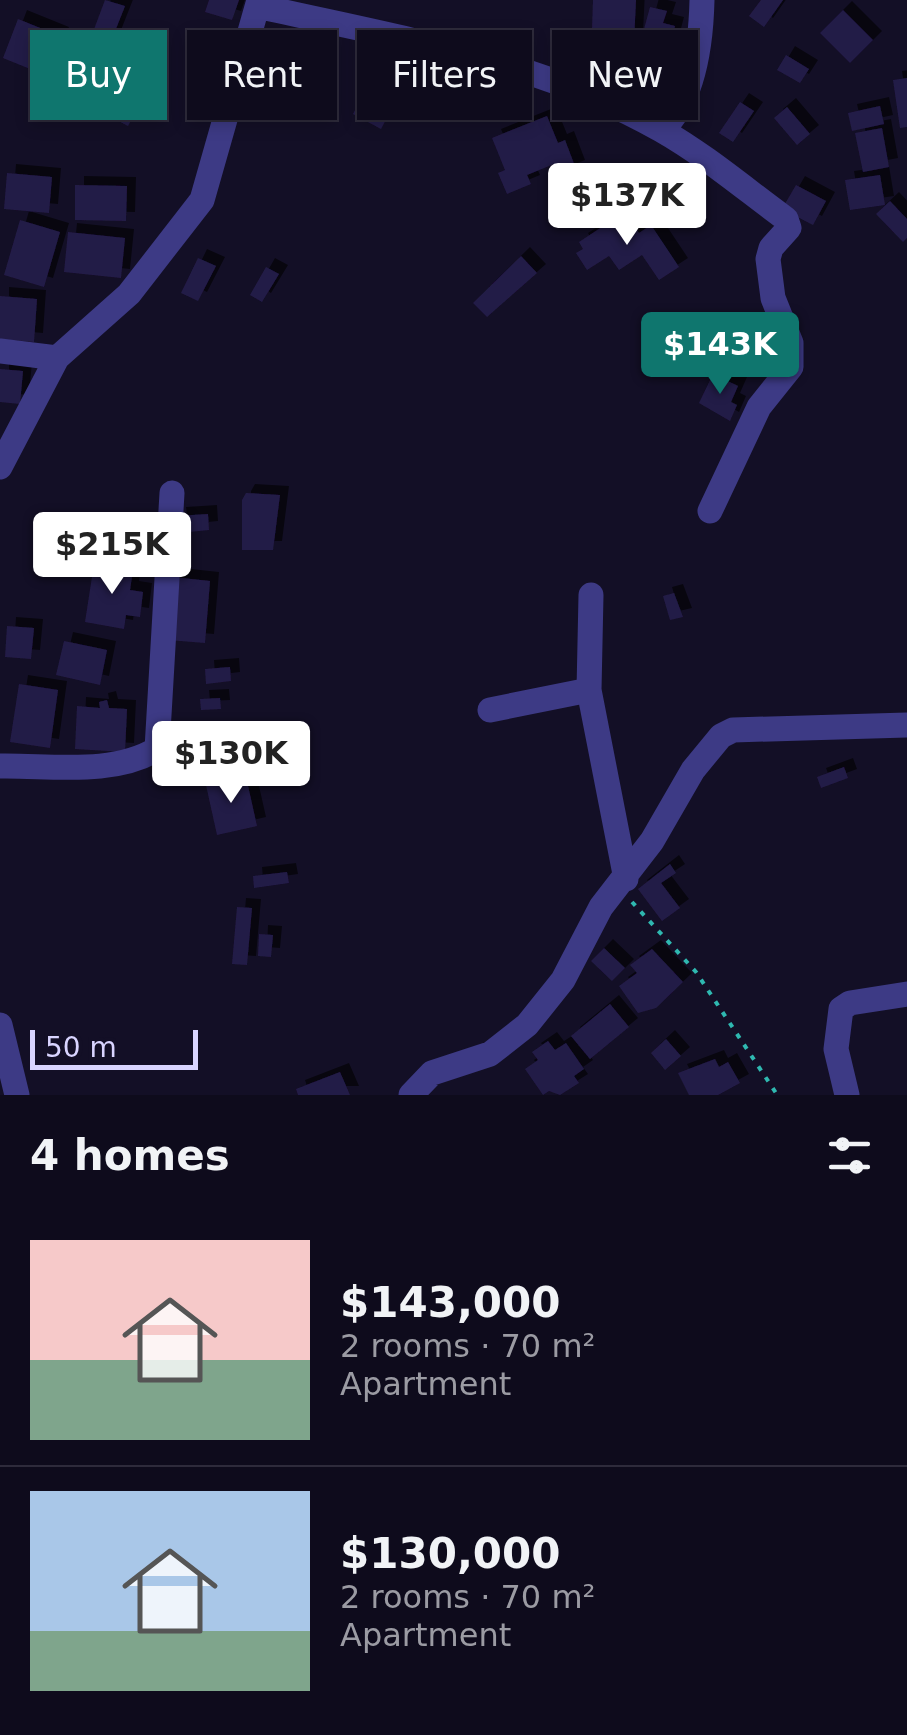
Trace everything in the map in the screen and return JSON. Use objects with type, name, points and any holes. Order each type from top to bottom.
[{"type":"street","points":[[662,130],[682,104],[696,58],[702,0]]},
{"type":"street","points":[[0,467],[58,358],[128,294],[202,200],[258,3],[540,77],[662,130],[789,222],[768,259],[772,298],[791,343],[791,367],[759,407],[710,511]]},
{"type":"street","points":[[0,352],[58,358]]},
{"type":"street","points":[[0,766],[98,766],[139,760],[157,750],[172,493]]},
{"type":"street","points":[[591,595],[589,690],[622,883]]},
{"type":"street","points":[[490,710],[589,690]]},
{"type":"street","points":[[412,1095],[432,1074],[490,1054],[527,1024],[563,980],[602,906],[622,883],[693,770],[725,733],[907,725]]},
{"type":"street","points":[[847,1095],[836,1049],[841,1009],[850,1003],[907,994]]},
{"type":"street","points":[[0,1025],[17,1095]]},
{"type":"path","points":[[622,883],[696,972],[776,1092]]},
{"type":"building","points":[[105,0],[125,6],[116,30],[94,30]]},
{"type":"building","points":[[209,0],[239,0],[232,20],[205,12]]},
{"type":"building","points":[[593,0],[636,0],[635,30],[592,29]]},
{"type":"building","points":[[761,0],[783,0],[764,27],[749,16]]},
{"type":"building","points":[[650,7],[667,11],[663,23],[675,26],[674,30],[644,30]]},
{"type":"building","points":[[843,10],[873,40],[850,63],[820,33]]},
{"type":"building","points":[[18,19],[45,30],[30,30],[30,69],[3,58]]},
{"type":"building","points":[[786,55],[809,69],[800,83],[777,70]]},
{"type":"building","points":[[907,78],[907,127],[900,128],[893,80]]},
{"type":"building","points":[[740,102],[754,111],[733,142],[719,133]]},
{"type":"building","points":[[880,106],[884,124],[852,131],[848,113]]},
{"type":"building","points":[[787,107],[810,134],[797,145],[774,118]]},
{"type":"building","points":[[547,116],[558,143],[565,140],[576,169],[559,176],[554,164],[527,175],[531,184],[507,194],[498,173],[505,170],[492,138]]},
{"type":"building","points":[[364,120],[386,120],[381,129]]},
{"type":"building","points":[[882,128],[889,167],[863,172],[855,133]]},
{"type":"building","points":[[7,173],[52,177],[49,213],[4,209]]},
{"type":"building","points":[[880,175],[885,205],[850,210],[845,180]]},
{"type":"building","points":[[75,185],[127,186],[126,221],[75,220]]},
{"type":"building","points":[[796,185],[826,201],[813,225],[782,209]]},
{"type":"building","points":[[890,201],[907,219],[907,238],[903,242],[876,214]]},
{"type":"building","points":[[614,219],[619,226],[630,219],[639,233],[651,225],[679,267],[659,280],[642,255],[619,270],[609,256],[587,270],[576,253],[583,249],[579,242]]},
{"type":"building","points":[[20,220],[60,232],[44,287],[4,275]]},
{"type":"building","points":[[68,232],[125,238],[121,278],[64,272]]},
{"type":"building","points":[[521,256],[537,273],[487,317],[473,303]]},
{"type":"building","points":[[198,258],[216,266],[198,301],[181,293]]},
{"type":"building","points":[[266,267],[279,274],[262,302],[250,295]]},
{"type":"building","points":[[0,296],[37,299],[34,342],[0,339]]},
{"type":"building","points":[[0,369],[23,371],[20,404],[0,402]]},
{"type":"building","points":[[713,374],[738,386],[731,402],[737,405],[730,421],[699,403]]},
{"type":"building","points":[[246,493],[280,495],[273,550],[242,550],[242,500]]},
{"type":"building","points":[[208,514],[209,530],[179,533],[177,516]]},
{"type":"building","points":[[94,564],[133,570],[130,590],[143,592],[140,617],[126,615],[124,629],[85,622]]},
{"type":"building","points":[[173,577],[210,581],[205,643],[168,640]]},
{"type":"building","points":[[674,593],[683,617],[670,620],[663,596]]},
{"type":"building","points":[[7,626],[34,628],[31,659],[5,657]]},
{"type":"building","points":[[64,641],[107,650],[100,685],[56,675]]},
{"type":"building","points":[[230,667],[231,681],[206,684],[205,669]]},
{"type":"building","points":[[19,684],[58,690],[50,748],[10,742]]},
{"type":"building","points":[[220,698],[221,709],[201,710],[200,699]]},
{"type":"building","points":[[107,700],[109,708],[127,709],[125,752],[75,749],[77,706],[100,708],[99,702]]},
{"type":"building","points":[[844,767],[848,778],[821,788],[817,777]]},
{"type":"building","points":[[246,777],[257,826],[217,835],[206,785]]},
{"type":"building","points":[[670,864],[676,873],[661,883],[680,908],[662,921],[638,889]]},
{"type":"building","points":[[287,872],[289,883],[254,888],[253,876]]},
{"type":"building","points":[[237,907],[252,908],[247,965],[232,964]]},
{"type":"building","points":[[259,934],[273,935],[271,957],[258,956]]},
{"type":"building","points":[[604,948],[625,968],[612,981],[591,961]]},
{"type":"building","points":[[652,949],[683,982],[656,1008],[638,1013],[619,986],[637,973],[630,965]]},
{"type":"building","points":[[610,1004],[629,1027],[590,1059],[571,1036]]},
{"type":"building","points":[[666,1039],[681,1056],[665,1070],[651,1053]]},
{"type":"building","points":[[548,1041],[555,1050],[566,1043],[584,1069],[574,1076],[579,1083],[560,1095],[549,1091],[543,1095],[525,1069],[538,1060],[532,1052]]},
{"type":"building","points":[[715,1059],[719,1067],[728,1062],[740,1083],[718,1095],[689,1095],[678,1073]]},
{"type":"building","points":[[340,1072],[350,1095],[298,1095],[296,1089]]}]
